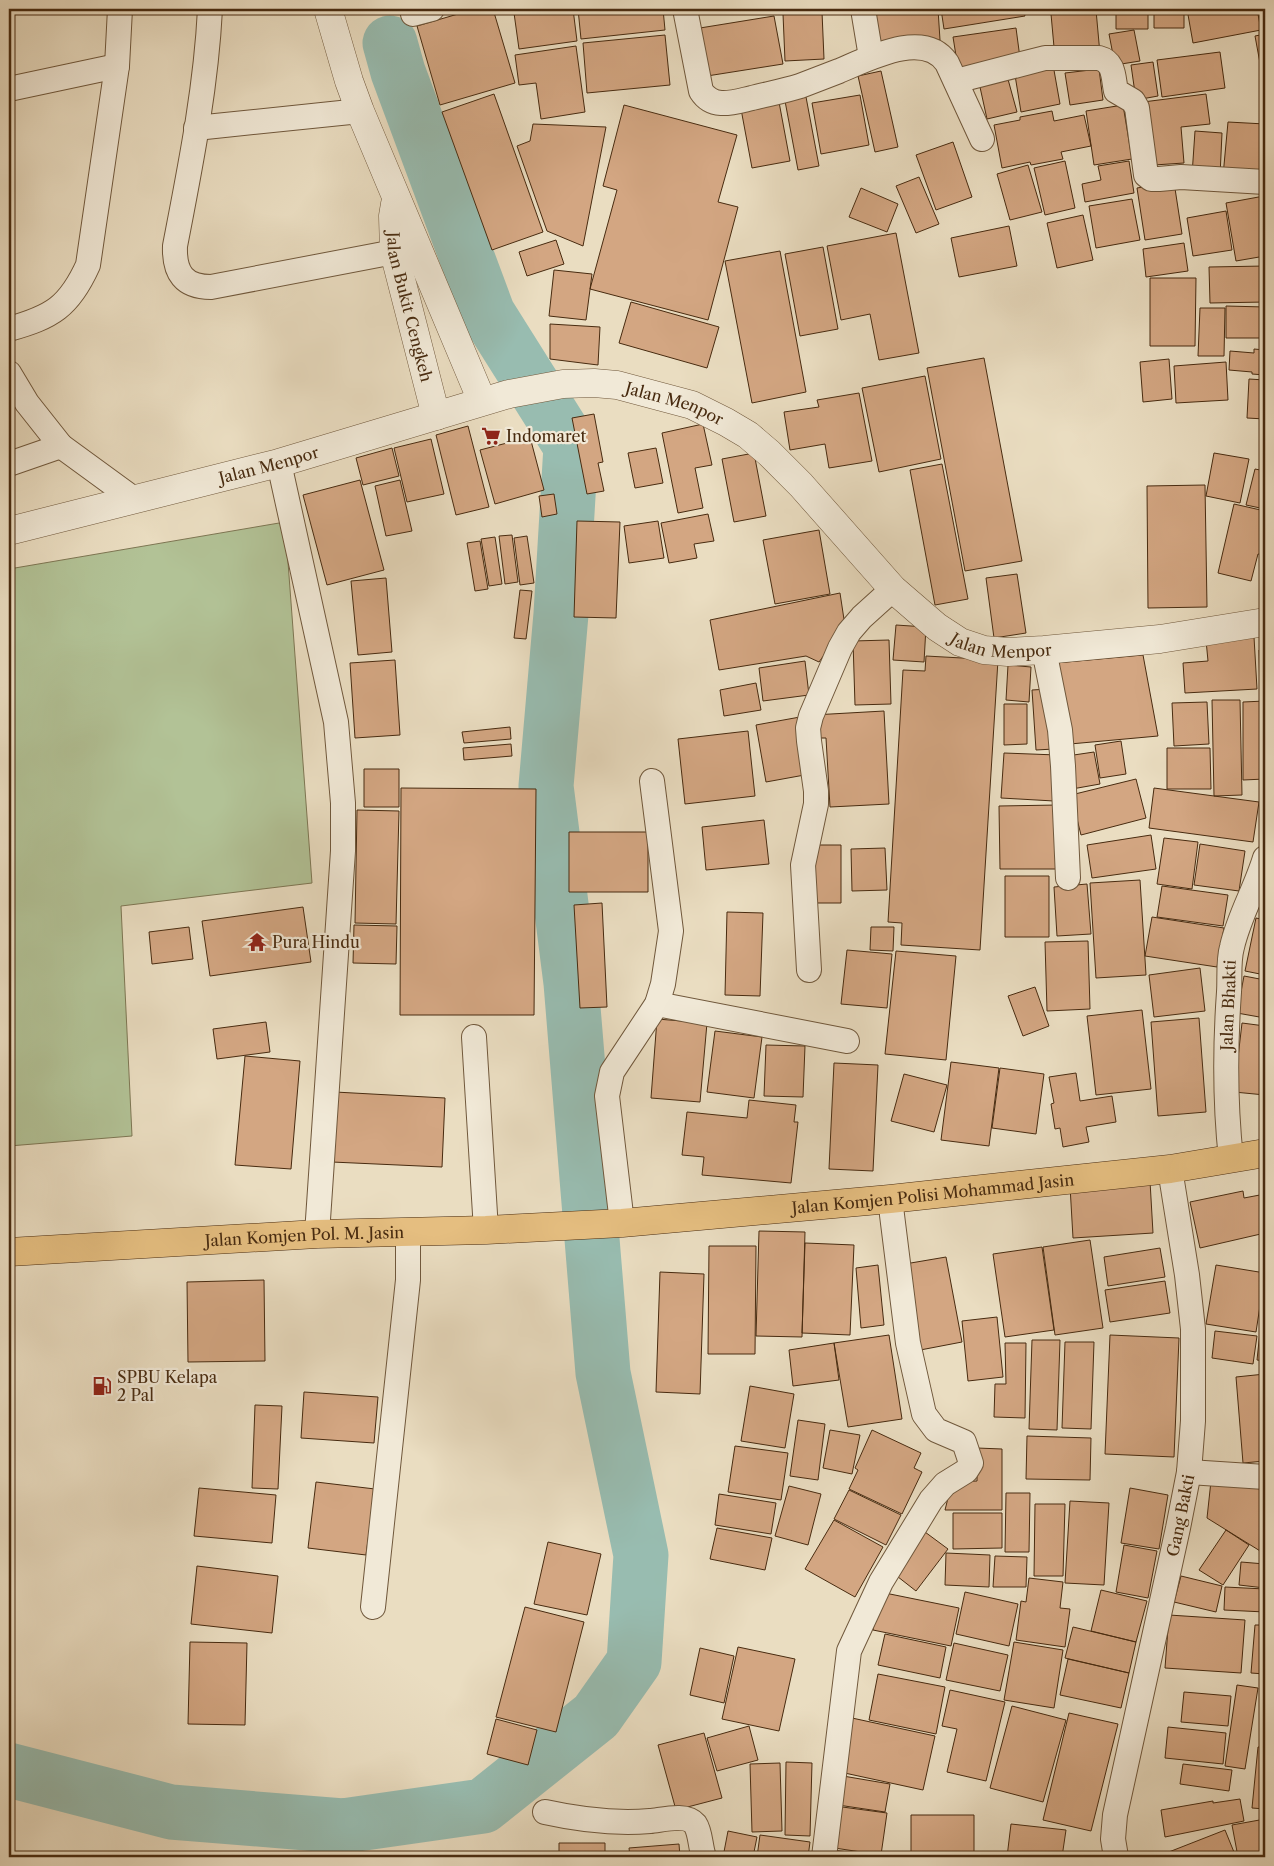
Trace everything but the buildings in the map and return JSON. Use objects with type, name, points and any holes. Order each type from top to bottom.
[{"type":"main road","name":"Jalan Komjen Polisi Mohammad Jasin","points":[[611,1223],[890,1199],[1170,1169],[1265,1154]]},
{"type":"main road","name":"Jalan Komjen Pol. M. Jasin","points":[[9,1252],[317,1234],[486,1230],[611,1223]]},
{"type":"street","points":[[9,329],[27,324],[49,314],[68,301],[88,265],[117,66],[120,9]]},
{"type":"street","points":[[210,9],[208,46],[175,253],[176,266],[180,274],[193,286],[211,287],[394,252]]},
{"type":"street","name":"Jalan Bukit Cengkeh","points":[[328,9],[349,81],[360,111],[482,401]]},
{"type":"street","points":[[685,9],[701,91],[712,102],[730,103],[798,86],[889,51],[915,48],[932,50],[944,58],[982,139]]},
{"type":"street","points":[[863,9],[871,57]]},
{"type":"street","points":[[956,81],[1045,58],[1099,58],[1106,60],[1111,64],[1116,91],[1133,101],[1137,108],[1146,175],[1159,179],[1181,178],[1265,182]]},
{"type":"street","points":[[9,89],[117,66]]},
{"type":"street","points":[[196,128],[360,111]]},
{"type":"street","name":"Jalan Bukit Cengkeh","points":[[396,197],[393,216],[394,252],[436,416]]},
{"type":"street","points":[[9,373],[27,403],[61,446],[135,500]]},
{"type":"street","name":"Jalan Menpor","points":[[9,531],[279,463],[508,394],[563,384],[594,383],[616,385],[644,391],[692,405],[748,435],[801,485],[893,589],[937,627],[960,642],[984,650],[1008,652],[1044,650],[1160,639],[1265,622]]},
{"type":"street","points":[[9,464],[61,446]]},
{"type":"street","points":[[279,463],[336,722],[343,803],[343,851],[317,1234]]},
{"type":"street","points":[[809,970],[803,865],[814,818],[816,791],[808,728],[811,716],[840,648],[849,632],[862,617],[893,589]]},
{"type":"street","points":[[1044,650],[1060,730],[1068,878]]},
{"type":"street","points":[[611,1223],[607,1096],[612,1072],[656,1004],[663,984],[671,932],[652,781]]},
{"type":"street","name":"Jalan Bhakti","points":[[1231,1159],[1227,1124],[1226,1031],[1232,948],[1242,916],[1258,882],[1265,858]]},
{"type":"street","points":[[656,1004],[847,1042]]},
{"type":"street","points":[[474,1037],[486,1230]]},
{"type":"street","name":"Gang Bakti","points":[[1116,1857],[1113,1839],[1114,1815],[1189,1472],[1193,1421],[1193,1329],[1187,1275],[1170,1169]]},
{"type":"street","points":[[824,1857],[849,1651],[882,1582],[931,1500],[945,1484],[966,1471],[971,1463],[964,1442],[936,1430],[924,1414],[908,1343],[890,1199]]},
{"type":"street","points":[[373,1608],[408,1280],[408,1231]]},
{"type":"street","points":[[1189,1472],[1265,1477]]},
{"type":"street","points":[[546,1812],[586,1820],[612,1822],[686,1818],[694,1823],[704,1857]]},
{"type":"green space","points":[[285,522],[312,883],[121,906],[132,1136],[9,1146],[9,569]]},
{"type":"waterway","points":[[9,1770],[171,1812],[343,1826],[483,1806],[596,1716],[634,1662],[641,1555],[603,1373],[571,983],[546,786],[561,614],[571,446],[488,314],[398,72],[390,43]]},
{"type":"place","name":"Indomaret","points":[[491,436]]},
{"type":"place","name":"Pura Hindu","points":[[257,942]]},
{"type":"place","name":"SPBU Kelapa 2 Pal","points":[[102,1386]]}]
